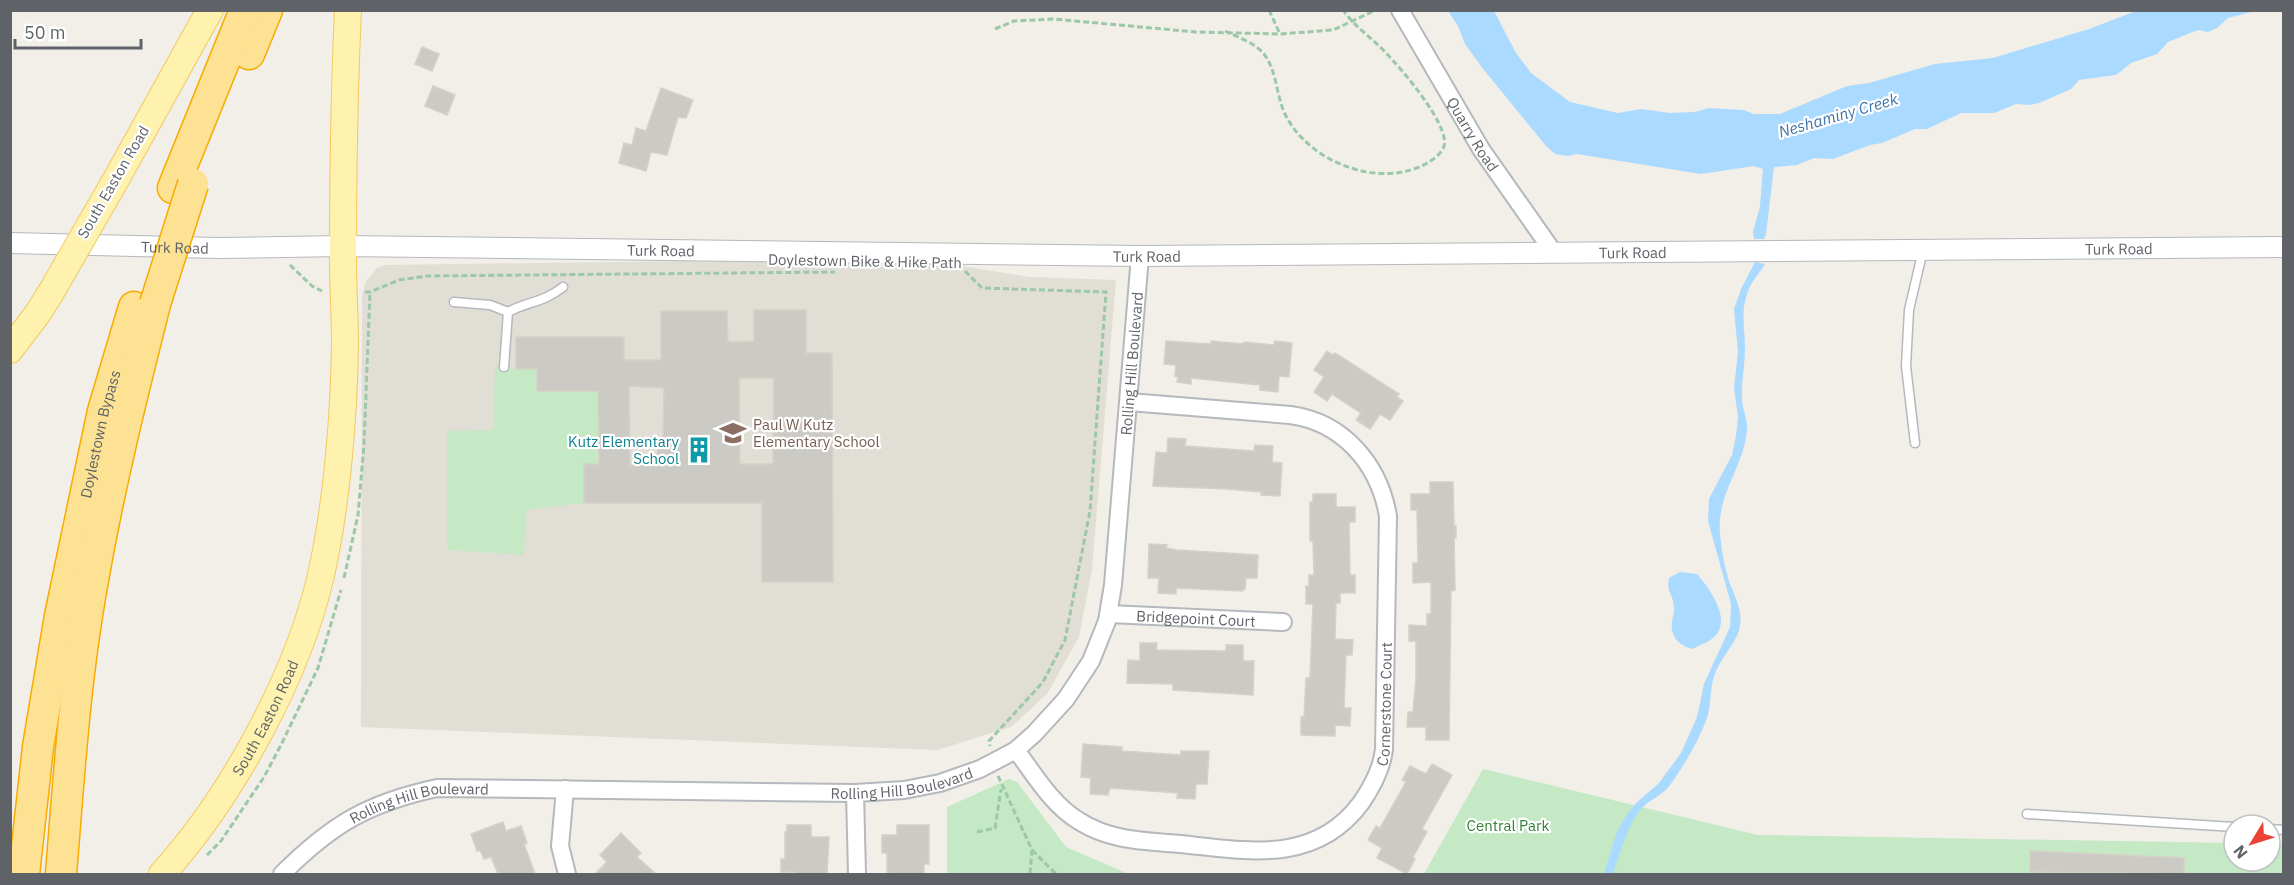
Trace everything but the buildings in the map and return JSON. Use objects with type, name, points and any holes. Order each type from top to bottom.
[{"type":"highway","name":"Doylestown Bypass","points":[[24,874],[38,747],[60,616],[103,411],[144,305],[245,10]]},
{"type":"highway","name":"Doylestown Bypass","points":[[183,186],[267,10]]},
{"type":"highway","name":"Doylestown Bypass","points":[[61,874],[75,710],[93,580],[144,305]]},
{"type":"main road","name":"South Easton Road","points":[[10,350],[50,294],[210,10]]},
{"type":"main road","points":[[343,246],[344,93],[348,10]]},
{"type":"main road","name":"South Easton Road","points":[[162,874],[203,823],[232,780],[258,734],[296,651],[321,576],[328,542],[338,460],[345,344],[343,246]]},
{"type":"street","name":"Quarry Road","points":[[1400,10],[1481,149],[1554,253]]},
{"type":"street","name":"Turk Road","points":[[10,243],[218,248],[343,246],[1140,256],[2283,247]]},
{"type":"street","name":"Rolling Hill Boulevard","points":[[282,874],[323,835],[378,804],[437,788],[855,793],[904,790],[940,783],[980,769],[1016,750],[1050,717],[1077,683],[1091,661],[1109,614],[1140,256]]},
{"type":"street","name":"Cornerstone Court","points":[[1016,750],[1052,797],[1066,811],[1078,821],[1102,833],[1123,839],[1244,850],[1276,851],[1295,848],[1309,844],[1328,833],[1343,823],[1358,807],[1380,769],[1384,749],[1388,516],[1380,485],[1364,458],[1336,431],[1311,419],[1290,415],[1129,402]]},
{"type":"street","name":"Bridgepoint Court","points":[[1109,614],[1283,622]]},
{"type":"street","points":[[565,789],[560,846],[567,874]]},
{"type":"street","points":[[855,793],[856,874]]},
{"type":"lane","points":[[1916,443],[1906,366],[1909,310],[1923,250]]},
{"type":"lane","points":[[508,312],[518,306],[549,298],[563,287]]},
{"type":"lane","points":[[454,302],[490,305],[508,312]]},
{"type":"lane","points":[[504,367],[508,312]]},
{"type":"lane","points":[[2026,814],[2222,826]]},
{"type":"path","points":[[1269,10],[1280,34]]},
{"type":"path","points":[[1225,32],[1263,53],[1271,65],[1281,102],[1292,125],[1305,142],[1325,157],[1360,170],[1391,174],[1416,169],[1430,162],[1440,154],[1444,145],[1443,132],[1434,114],[1386,52],[1352,23],[1343,10]]},
{"type":"path","points":[[994,29],[1014,21],[1053,19],[1196,32],[1280,34],[1333,30],[1376,10]]},
{"type":"path","name":"Doylestown Bike & Hike Path","points":[[286,263],[295,267],[312,286],[321,291],[370,292],[399,280],[427,276],[836,272]]},
{"type":"path","name":"Doylestown Bike & Hike Path","points":[[955,271],[965,271],[982,288],[1106,292],[1090,512],[1065,640],[1043,682],[990,741],[993,762],[1001,787],[1032,850]]},
{"type":"path","points":[[977,832],[995,828],[1001,787]]},
{"type":"path","points":[[1030,874],[1032,850]]},
{"type":"path","points":[[1032,850],[1056,874]]},
{"type":"shaded area","name":"Paul W Kutz Elementary School","points":[[914,258],[1029,277],[1116,280],[1092,569],[1079,637],[1047,694],[1011,727],[937,750],[361,727],[362,296],[366,281],[377,268],[386,265]]},
{"type":"green space","points":[[495,366],[537,369],[537,391],[598,391],[599,464],[584,464],[584,503],[526,510],[524,555],[447,550],[447,431],[493,430]]},
{"type":"green space","name":"Central Park","points":[[1483,769],[1758,835],[2222,843],[2222,873],[2282,873],[2282,844],[2284,844],[2283,874],[1424,874]]},
{"type":"green space","points":[[1009,779],[1017,782],[1066,847],[1129,874],[947,874],[947,807]]},
{"type":"water","name":"Neshaminy Creek","points":[[1448,11],[1494,11],[1516,53],[1531,73],[1570,102],[1618,113],[1641,109],[1670,113],[1695,112],[1709,108],[1743,110],[1754,114],[1780,114],[1847,86],[1869,83],[1935,64],[1993,58],[2089,29],[2136,11],[2255,11],[2228,18],[2217,28],[2208,32],[2199,30],[2168,42],[2157,54],[2131,63],[2116,75],[2079,80],[2071,89],[2039,103],[2016,104],[1994,113],[1961,113],[1927,129],[1915,129],[1882,143],[1870,145],[1833,159],[1814,158],[1797,165],[1774,167],[1766,234],[1764,239],[1754,239],[1753,232],[1760,206],[1763,169],[1754,166],[1701,174],[1577,154],[1568,156],[1555,154],[1484,70],[1465,44],[1458,26]]},
{"type":"water","points":[[1755,262],[1765,264],[1750,287],[1744,306],[1745,349],[1742,403],[1747,430],[1741,456],[1722,506],[1720,520],[1723,556],[1739,608],[1741,620],[1739,632],[1715,674],[1707,718],[1691,753],[1668,788],[1640,811],[1626,837],[1613,874],[1604,874],[1617,831],[1628,813],[1659,783],[1681,753],[1697,717],[1704,684],[1730,627],[1731,604],[1708,521],[1709,499],[1732,455],[1736,436],[1738,417],[1734,388],[1738,352],[1734,309]]},
{"type":"water","points":[[1680,572],[1697,574],[1720,611],[1720,627],[1717,634],[1706,643],[1692,649],[1679,642],[1672,631],[1674,608],[1668,583],[1669,578]]},
{"type":"place","name":"Paul W Kutz Elementary School","points":[[733,433]]},
{"type":"place","name":"Kutz Elementary School","points":[[699,450]]}]
